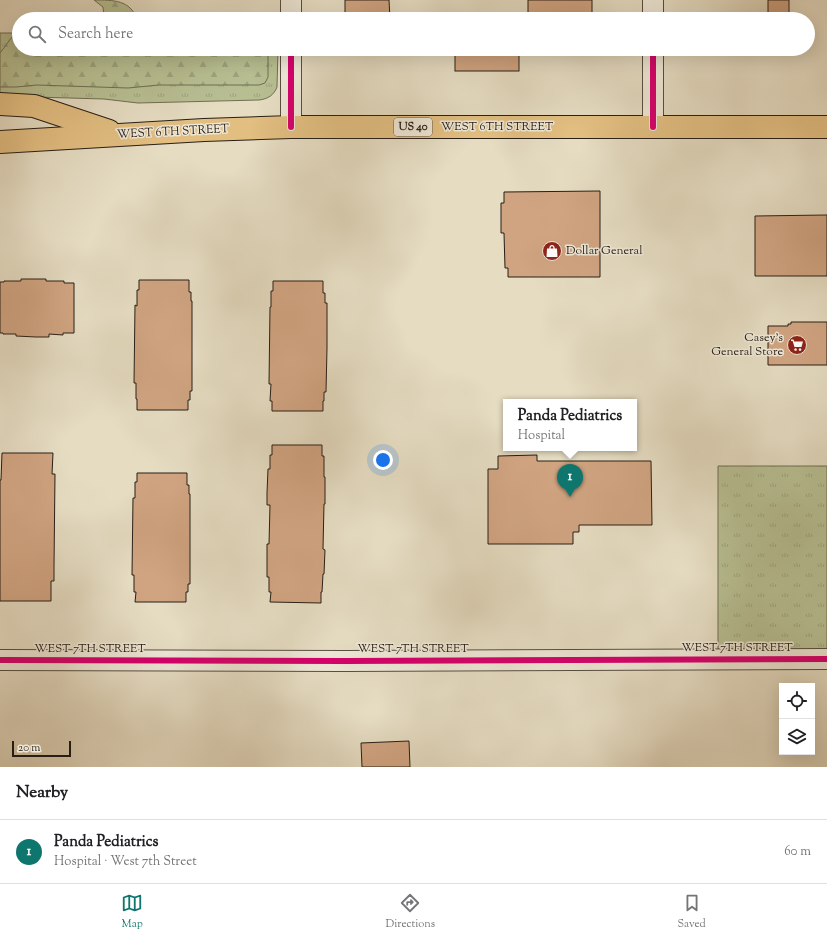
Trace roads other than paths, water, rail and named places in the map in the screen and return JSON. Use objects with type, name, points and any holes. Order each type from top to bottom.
[{"type":"highway","points":[[0,104],[34,106],[120,134]]},
{"type":"highway","name":"WEST 6TH STREET","points":[[0,142],[120,134],[292,127],[827,127]]},
{"type":"street","points":[[291,0],[291,12]]},
{"type":"street","points":[[653,0],[653,12]]},
{"type":"street","points":[[291,56],[292,127]]},
{"type":"street","points":[[653,56],[653,127]]},
{"type":"street","name":"WEST 7TH STREET","points":[[0,660],[827,659]]},
{"type":"place","name":"Dollar General","points":[[552,251]]},
{"type":"place","name":"Casey's General Store","points":[[797,345]]},
{"type":"place","name":"Panda Pediatrics","points":[[570,497]]}]
